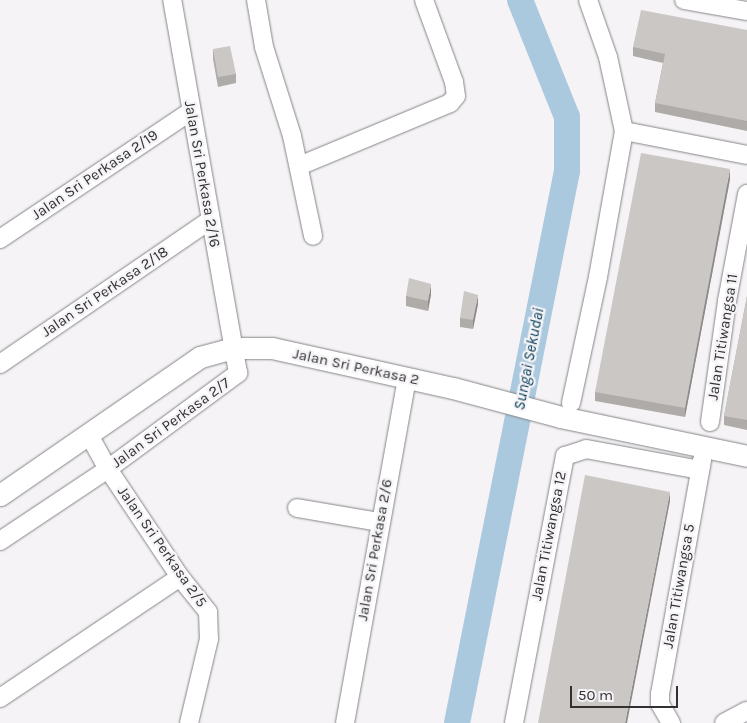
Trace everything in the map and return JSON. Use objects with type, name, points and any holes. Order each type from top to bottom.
[{"type":"street","name":"Jalan Sri Perkasa 2/16","points":[[172,0],[190,112],[233,348]]},
{"type":"street","points":[[256,0],[264,47],[299,166],[313,236]]},
{"type":"street","points":[[299,166],[450,103],[456,96],[454,82],[424,0]]},
{"type":"street","points":[[566,410],[598,277],[624,131],[608,57],[588,0]]},
{"type":"street","points":[[684,0],[747,11]]},
{"type":"street","name":"Jalan Sri Perkasa 2/19","points":[[0,239],[190,112]]},
{"type":"street","points":[[624,131],[747,155]]},
{"type":"street","name":"Jalan Titiwangsa 11","points":[[710,422],[727,301],[747,194]]},
{"type":"street","name":"Jalan Sri Perkasa 2/18","points":[[0,364],[210,220]]},
{"type":"street","name":"Jalan Sri Perkasa 2","points":[[0,495],[200,358],[233,348],[272,348],[494,399],[566,410],[705,447],[747,456]]},
{"type":"street","name":"Jalan Sri Perkasa 2/7","points":[[108,469],[235,376],[238,366],[233,348]]},
{"type":"street","name":"Jalan Sri Perkasa 2/6","points":[[345,723],[406,378]]},
{"type":"street","name":"Jalan Sri Perkasa 2/5","points":[[89,435],[108,469],[180,577],[208,612],[209,639],[189,723]]},
{"type":"street","name":"Jalan Titiwangsa 5","points":[[671,723],[660,704],[660,694],[705,447]]},
{"type":"street","name":"Jalan Titiwangsa 12","points":[[514,723],[565,456],[586,449],[700,470]]},
{"type":"street","points":[[0,541],[108,469]]},
{"type":"street","points":[[297,508],[380,522]]},
{"type":"street","points":[[0,698],[180,577]]},
{"type":"street","points":[[724,723],[747,711]]},
{"type":"building","points":[[641,10],[747,30],[747,121],[655,103],[665,54],[633,47]]},
{"type":"building","points":[[230,46],[236,74],[218,77],[213,49]]},
{"type":"building","points":[[641,153],[730,169],[685,408],[595,392]]},
{"type":"building","points":[[409,278],[431,284],[428,301],[406,296]]},
{"type":"building","points":[[464,291],[478,295],[473,320],[460,318]]},
{"type":"building","points":[[747,296],[747,420],[724,416]]},
{"type":"building","points":[[585,475],[670,492],[625,723],[538,723]]},
{"type":"waterway","name":"Sungai Sekudai","points":[[457,723],[567,171],[567,117],[520,0]]}]
